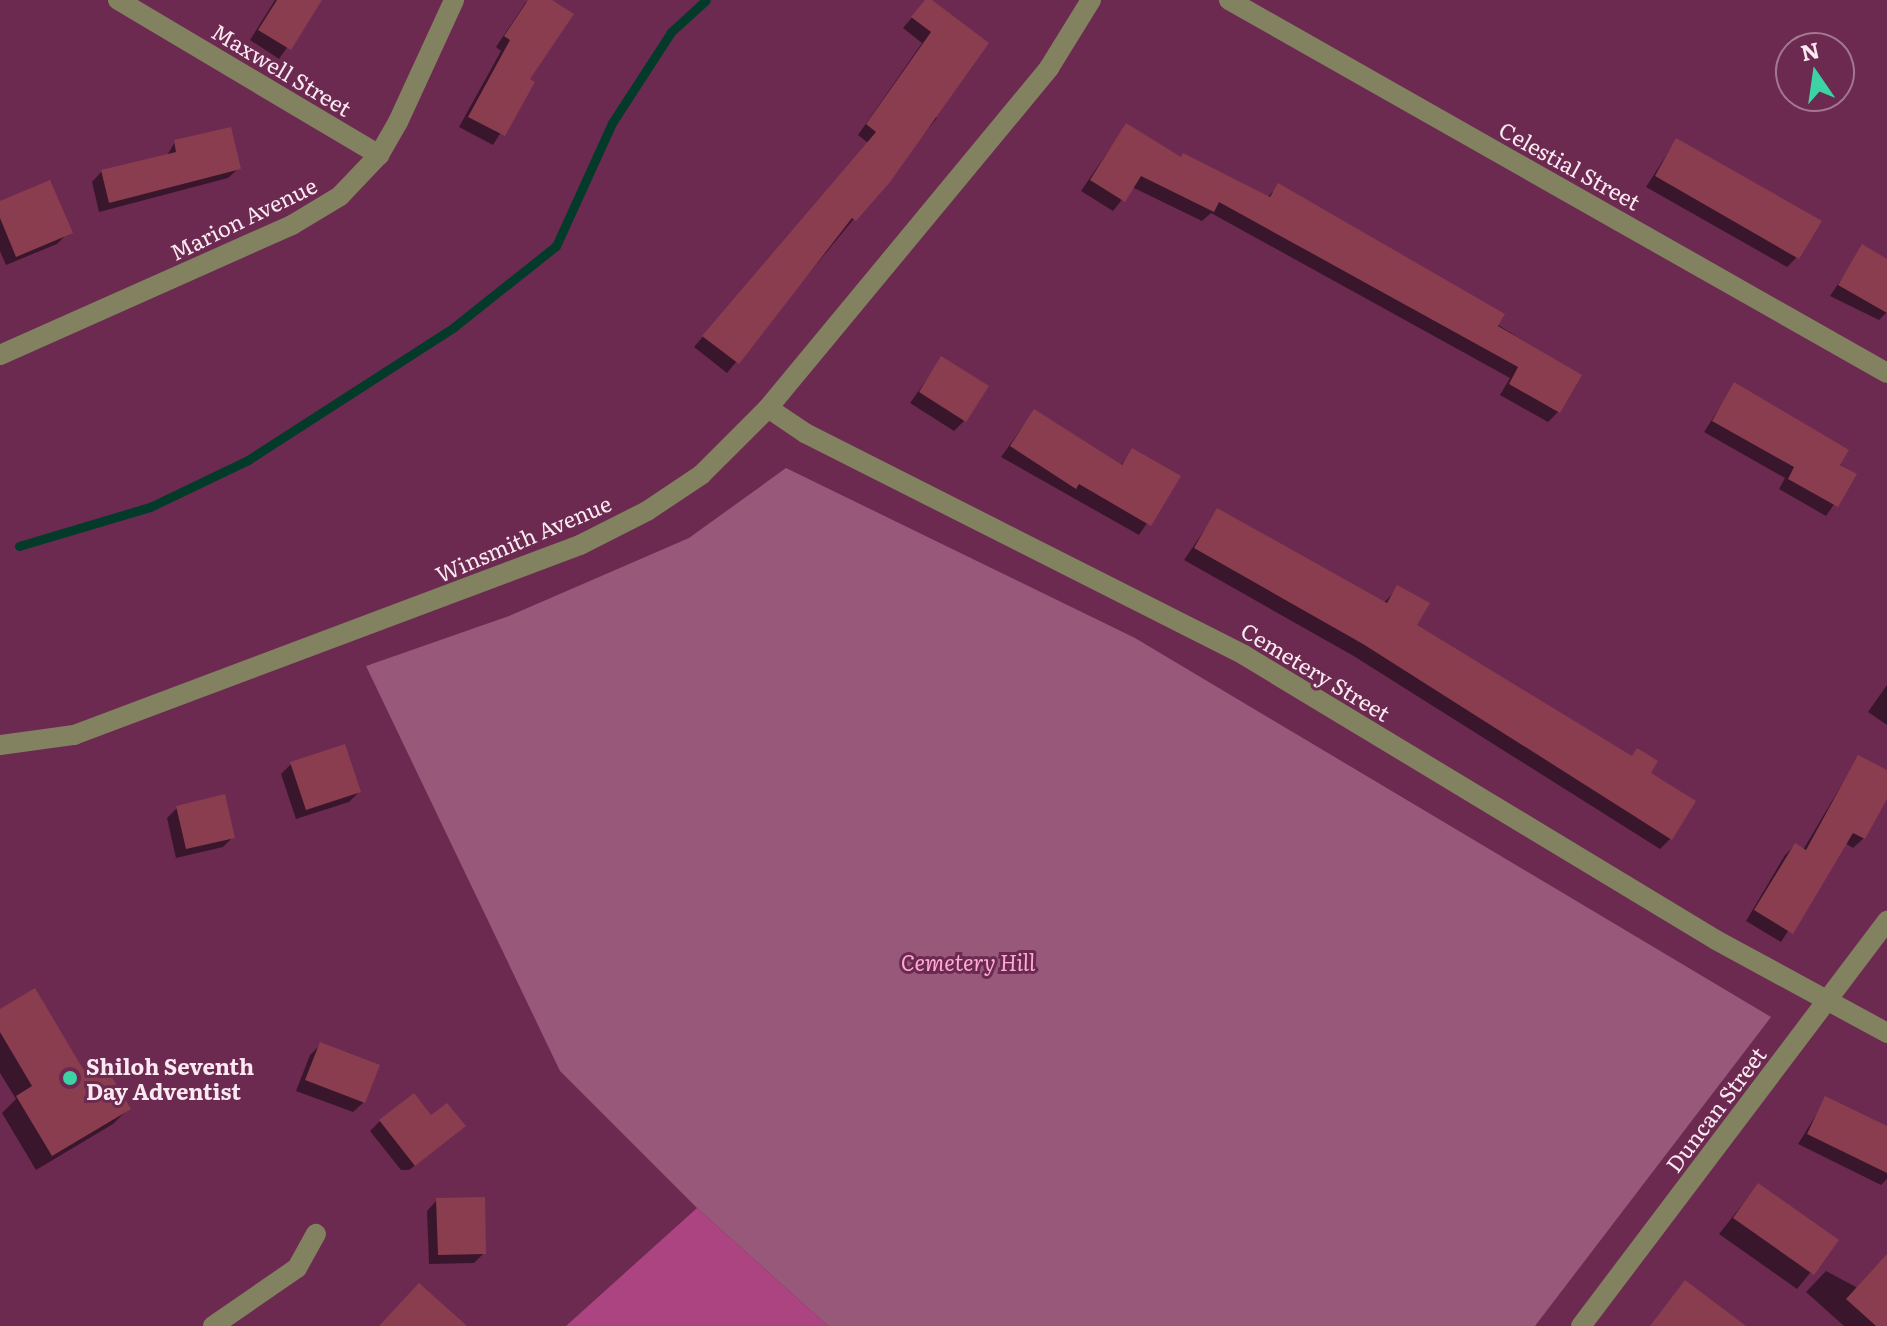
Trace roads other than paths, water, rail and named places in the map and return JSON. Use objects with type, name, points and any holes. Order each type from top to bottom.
[{"type":"street","name":"Maxwell Street","points":[[118,0],[379,155]]},
{"type":"street","name":"Marion Avenue","points":[[0,355],[317,212],[379,155],[454,0]]},
{"type":"street","name":"Winsmith Avenue","points":[[0,745],[74,735],[580,545],[647,511],[701,475],[768,408],[1049,68],[1091,0]]},
{"type":"street","name":"Celestial Street","points":[[1229,0],[1887,373]]},
{"type":"street","name":"Cemetery Street","points":[[768,408],[805,433],[1244,655],[1703,933],[1887,1033]]},
{"type":"street","name":"Duncan Street","points":[[1581,1326],[1887,921]]},
{"type":"street","points":[[213,1326],[297,1268],[316,1234]]},
{"type":"waterway","points":[[19,546],[150,507],[248,460],[454,327],[556,246],[612,123],[671,32],[706,0]]},
{"type":"place","name":"Shiloh Seventh Day Adventist","points":[[70,1078]]},
{"type":"park label","name":"Cemetery Hill","points":[[968,962]]}]
